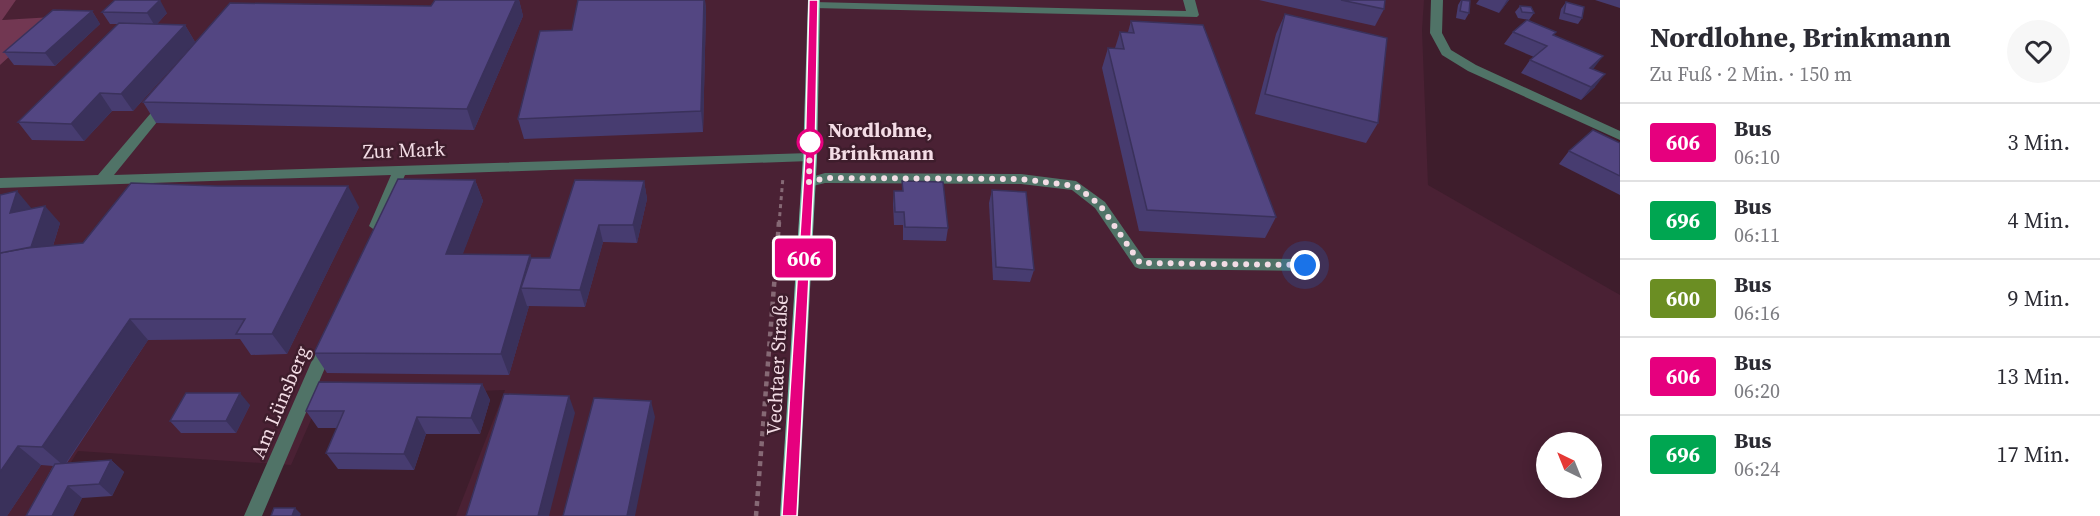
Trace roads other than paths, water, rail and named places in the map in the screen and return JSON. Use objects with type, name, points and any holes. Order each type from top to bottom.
[{"type":"main road","name":"Vechtaer Straße","points":[[789,516],[809,182],[814,3]]},
{"type":"street","points":[[814,3],[1193,15],[1189,0]]},
{"type":"street","points":[[1437,0],[1436,33],[1446,52],[1472,68],[1620,136]]},
{"type":"street","points":[[102,180],[176,91]]},
{"type":"street","name":"Zur Mark","points":[[0,183],[810,157]]},
{"type":"street","points":[[368,245],[400,170]]},
{"type":"street","points":[[809,182],[825,178],[1021,179],[1076,186],[1100,205],[1140,263],[1305,265]]},
{"type":"street","name":"Am Lünsberg","points":[[253,516],[332,331]]},
{"type":"place","name":"Nordlohne, Brinkmann","points":[[810,142]]}]
